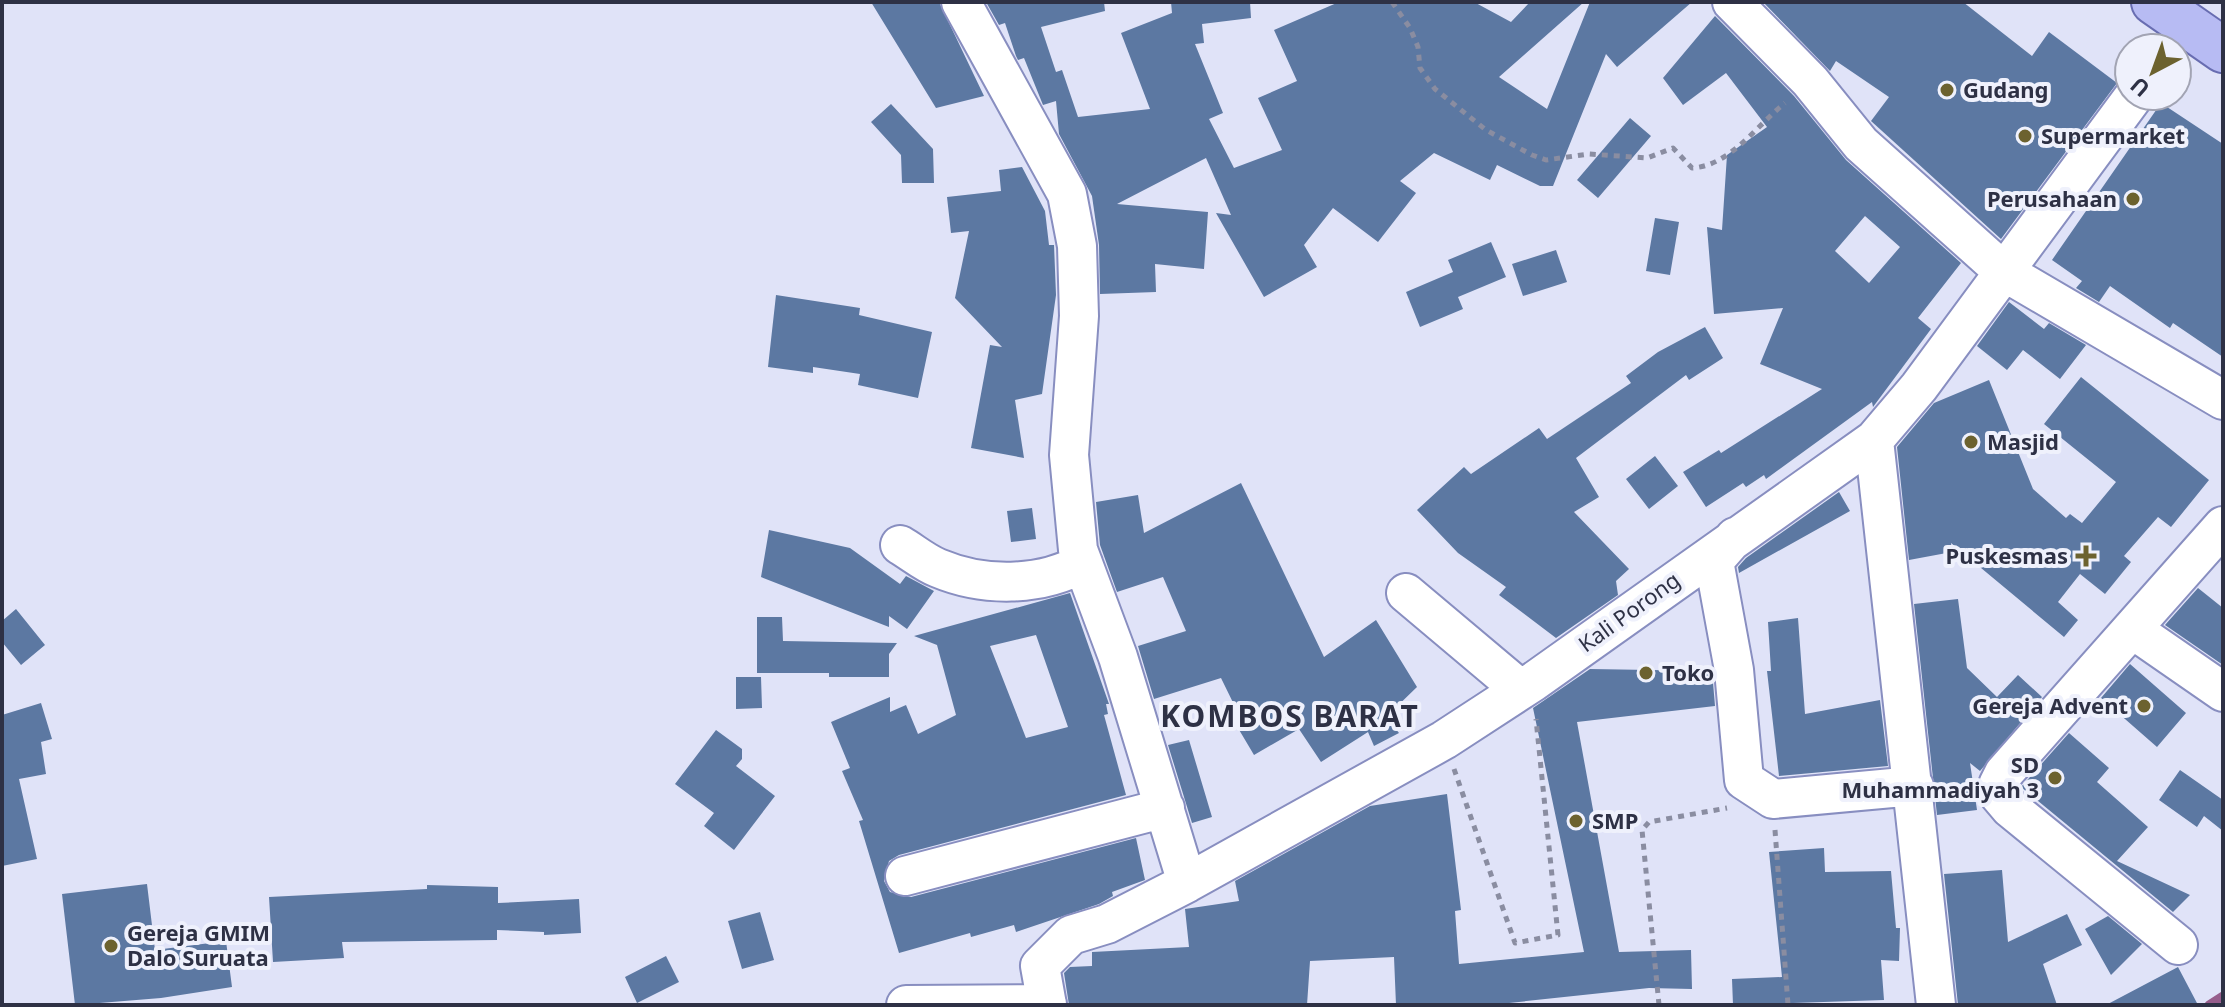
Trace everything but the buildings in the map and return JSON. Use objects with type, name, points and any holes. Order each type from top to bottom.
[{"type":"main road","points":[[2170,25],[2223,50]]},
{"type":"street","points":[[961,2],[1067,194],[1077,246],[1079,316],[1069,455],[1078,550],[1118,657],[1187,883]]},
{"type":"street","points":[[1732,2],[1810,81],[1861,144],[2003,271],[2223,400]]},
{"type":"street","name":"Kali Porong","points":[[1047,1004],[1040,966],[1071,935],[1107,924],[1187,883],[1444,740],[1874,440],[1919,387],[2122,112]]},
{"type":"street","points":[[1874,440],[1936,1005]]},
{"type":"street","points":[[2178,945],[2025,823],[1999,795],[1998,785],[2004,773],[2223,526]]},
{"type":"street","points":[[1739,532],[1714,561],[1734,670],[1744,780],[1773,799],[1914,786]]},
{"type":"street","points":[[900,545],[937,568],[1005,583],[1063,574],[1083,563]]},
{"type":"street","points":[[1406,593],[1526,685]]},
{"type":"street","points":[[2132,629],[2223,692]]},
{"type":"street","points":[[905,876],[1165,808]]},
{"type":"street","points":[[906,1005],[1047,1004]]},
{"type":"path","points":[[1392,2],[1410,28],[1418,47],[1420,68],[1435,89],[1486,130],[1546,160],[1589,154],[1647,158],[1673,148],[1692,168],[1703,168],[1727,156],[1810,81]]},
{"type":"path","points":[[1444,740],[1515,943],[1558,935],[1526,685]]},
{"type":"path","points":[[1659,1005],[1644,825],[1773,799],[1788,1005]]},
{"type":"waterway","points":[[2209,1005],[2223,996]]},
{"type":"place","name":"Gudang","points":[[1947,90]]},
{"type":"place","name":"Supermarket","points":[[2025,136]]},
{"type":"place","name":"Perusahaan","points":[[2133,199]]},
{"type":"place","name":"Masjid","points":[[1971,442]]},
{"type":"place","name":"Puskesmas","points":[[2086,556]]},
{"type":"place","name":"Toko","points":[[1646,673]]},
{"type":"place","name":"Gereja Advent","points":[[2144,706]]},
{"type":"place","name":"SD Muhammadiyah 3","points":[[2055,778]]},
{"type":"place","name":"SMP","points":[[1576,821]]},
{"type":"place","name":"Gereja GMIM Dalo Suruata","points":[[111,946]]},
{"type":"district","name":"KOMBOS BARAT","points":[[1290,717]]}]
